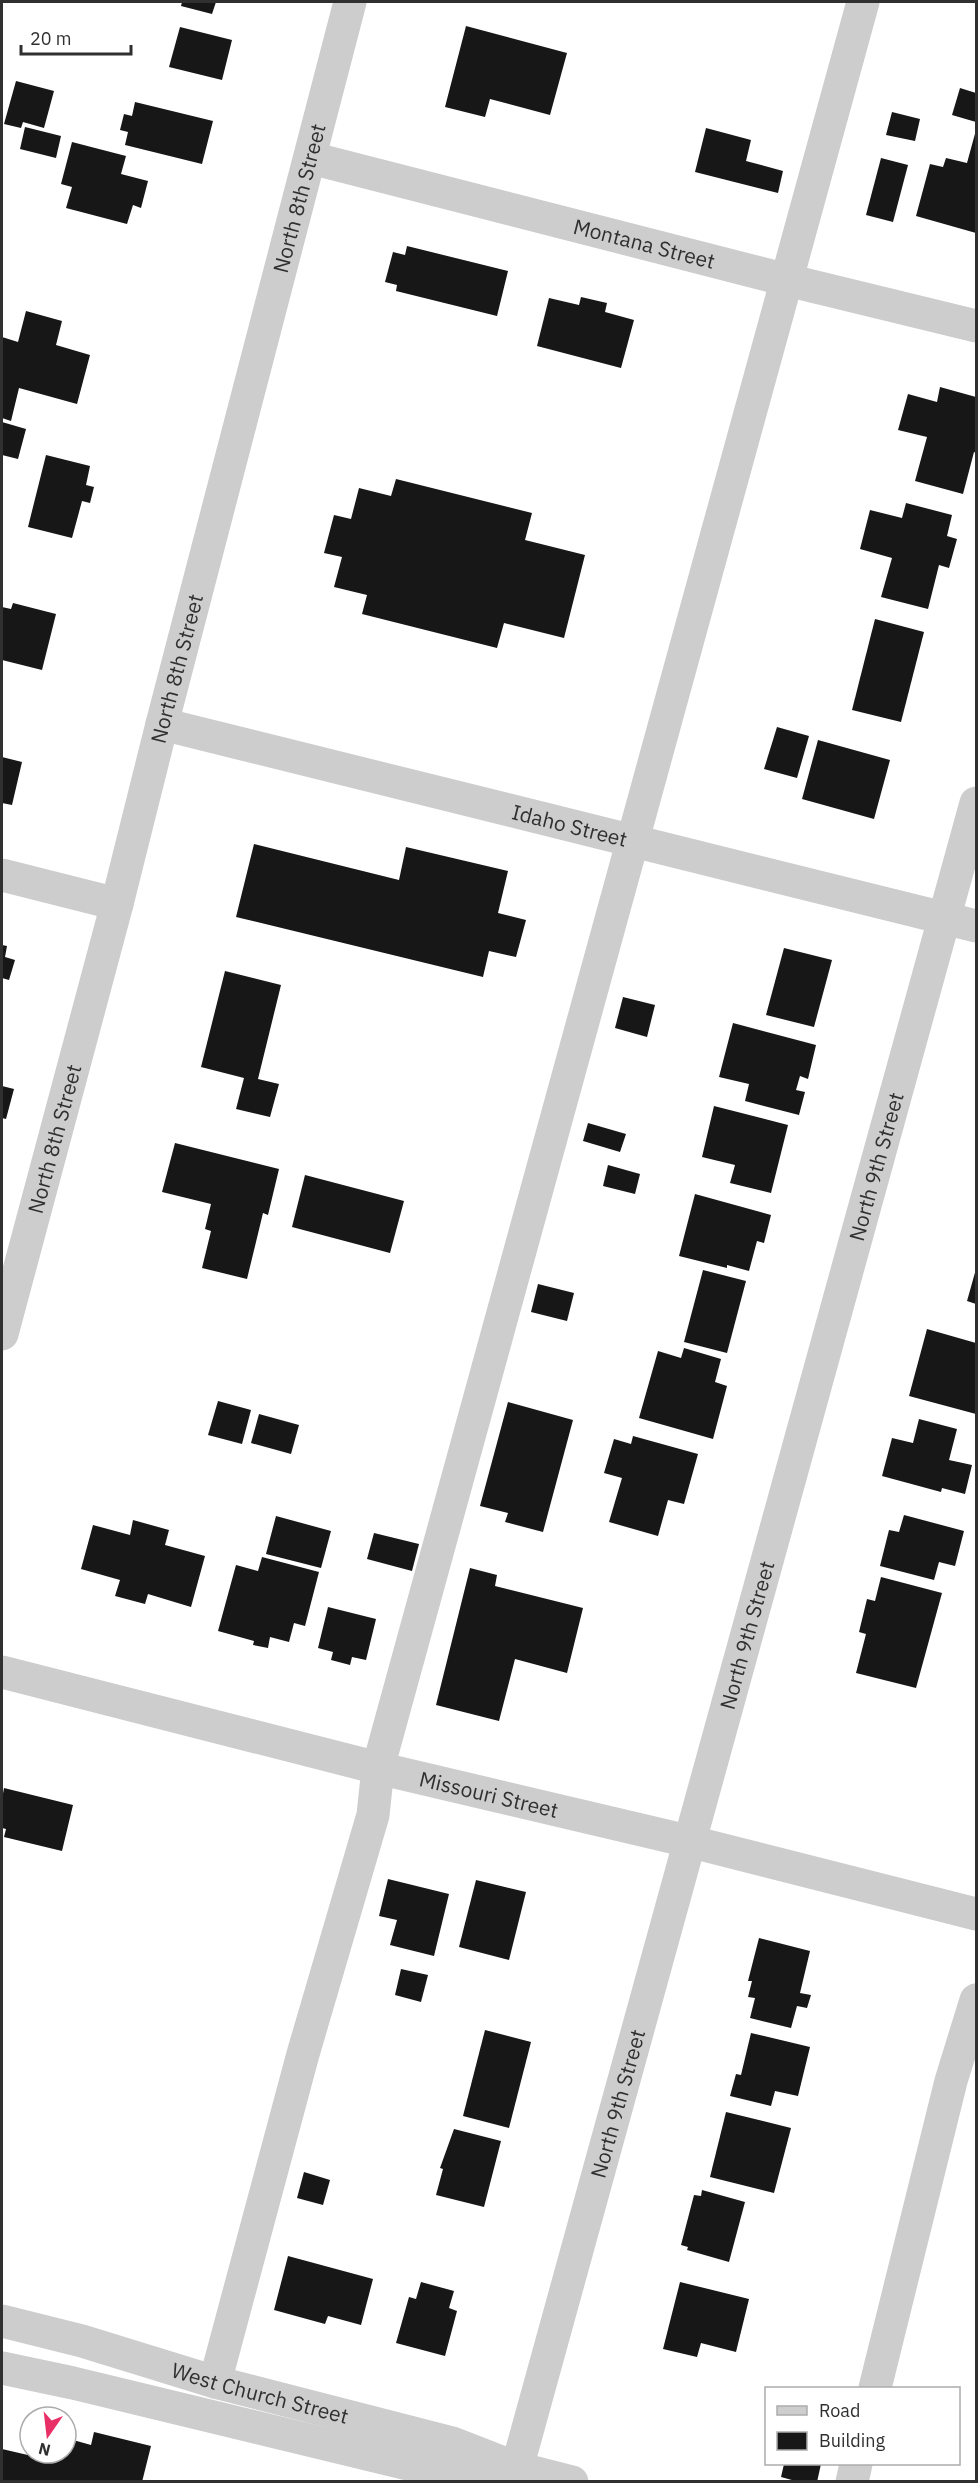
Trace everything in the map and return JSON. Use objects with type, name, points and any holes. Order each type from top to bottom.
[{"type":"street","name":"North 8th Street","points":[[2,1334],[10,1268],[117,904],[350,2]]},
{"type":"street","points":[[215,2382],[303,2054],[373,1815],[378,1768],[863,2]]},
{"type":"street","name":"Montana Street","points":[[311,158],[976,326]]},
{"type":"street","name":"Idaho Street","points":[[162,724],[976,926]]},
{"type":"street","name":"North 9th Street","points":[[517,2468],[976,803]]},
{"type":"street","points":[[2,875],[117,904]]},
{"type":"street","name":"Missouri Street","points":[[2,1672],[378,1768],[976,1914]]},
{"type":"street","points":[[875,2387],[951,2081],[976,2000]]},
{"type":"street","name":"West Church Street","points":[[2,2321],[82,2342],[215,2382],[452,2443],[517,2468],[572,2481]]},
{"type":"street","name":"West Church Street","points":[[2,2368],[445,2473],[517,2468]]},
{"type":"street","points":[[852,2481],[856,2465]]},
{"type":"building","points":[[182,2],[216,2],[212,14],[181,6]]},
{"type":"building","points":[[466,26],[567,53],[550,115],[490,99],[485,117],[445,107]]},
{"type":"building","points":[[180,27],[232,40],[222,80],[169,67]]},
{"type":"building","points":[[16,81],[54,91],[44,128],[23,122],[21,128],[4,124]]},
{"type":"building","points":[[960,88],[976,93],[976,122],[952,115]]},
{"type":"building","points":[[135,102],[213,121],[202,164],[125,145],[128,132],[120,130],[124,114],[132,116]]},
{"type":"building","points":[[892,112],[920,119],[915,141],[886,135]]},
{"type":"building","points":[[25,127],[61,136],[56,158],[20,149]]},
{"type":"building","points":[[706,128],[751,140],[746,161],[783,171],[778,193],[695,172]]},
{"type":"building","points":[[976,130],[976,233],[916,216],[930,164],[943,167],[946,158],[967,163]]},
{"type":"building","points":[[72,142],[126,156],[121,174],[148,181],[141,208],[133,205],[127,224],[66,208],[72,187],[61,184]]},
{"type":"building","points":[[881,158],[908,165],[893,222],[866,215]]},
{"type":"building","points":[[407,246],[508,271],[497,316],[396,291],[397,285],[385,282],[393,252],[405,255]]},
{"type":"building","points":[[581,297],[607,303],[605,312],[634,320],[621,368],[537,346],[549,298],[579,305]]},
{"type":"building","points":[[26,311],[62,321],[56,345],[90,355],[77,404],[19,388],[11,421],[2,418],[2,337],[18,342]]},
{"type":"building","points":[[940,387],[976,397],[976,453],[974,452],[963,494],[915,481],[927,437],[898,430],[908,394],[937,402]]},
{"type":"building","points":[[2,422],[26,429],[18,459],[2,455]]},
{"type":"building","points":[[46,455],[90,466],[86,485],[94,487],[90,503],[82,501],[72,538],[28,527]]},
{"type":"building","points":[[396,479],[532,513],[525,540],[585,555],[564,638],[504,623],[497,648],[362,614],[367,595],[334,587],[342,557],[324,553],[334,515],[351,519],[359,488],[391,496]]},
{"type":"building","points":[[906,503],[952,515],[947,536],[957,539],[949,568],[939,565],[928,609],[881,597],[892,558],[860,549],[870,510],[902,518]]},
{"type":"building","points":[[13,603],[56,614],[42,670],[2,660],[2,607],[11,609]]},
{"type":"building","points":[[875,619],[924,632],[901,722],[852,710]]},
{"type":"building","points":[[777,727],[809,736],[797,778],[764,769]]},
{"type":"building","points":[[818,740],[890,760],[874,819],[802,799]]},
{"type":"building","points":[[2,757],[22,762],[12,805],[2,803]]},
{"type":"building","points":[[254,844],[399,880],[406,847],[508,871],[498,913],[526,920],[516,957],[489,951],[483,977],[236,917]]},
{"type":"building","points":[[2,945],[7,946],[5,957],[15,960],[9,980],[2,978]]},
{"type":"building","points":[[784,948],[832,960],[814,1027],[766,1015]]},
{"type":"building","points":[[225,971],[281,985],[258,1079],[279,1084],[270,1117],[236,1109],[244,1078],[201,1067]]},
{"type":"building","points":[[623,997],[655,1005],[647,1037],[615,1028]]},
{"type":"building","points":[[733,1023],[816,1045],[808,1079],[800,1076],[796,1090],[805,1092],[799,1115],[745,1101],[749,1084],[719,1077]]},
{"type":"building","points":[[2,1086],[14,1089],[6,1119],[2,1118]]},
{"type":"building","points":[[714,1106],[788,1125],[771,1193],[730,1183],[735,1165],[702,1157]]},
{"type":"building","points":[[588,1123],[626,1134],[620,1152],[583,1141]]},
{"type":"building","points":[[175,1143],[279,1169],[268,1215],[263,1213],[247,1279],[202,1268],[211,1231],[205,1229],[211,1204],[162,1192]]},
{"type":"building","points":[[608,1165],[640,1174],[635,1194],[603,1186]]},
{"type":"building","points":[[305,1175],[404,1201],[390,1253],[292,1227]]},
{"type":"building","points":[[695,1194],[771,1215],[764,1243],[757,1241],[749,1271],[679,1256]]},
{"type":"building","points":[[976,1269],[976,1304],[967,1301]]},
{"type":"building","points":[[703,1270],[746,1281],[727,1353],[684,1342]]},
{"type":"building","points":[[538,1284],[574,1293],[567,1321],[531,1312]]},
{"type":"building","points":[[927,1329],[976,1343],[976,1414],[909,1396]]},
{"type":"building","points":[[684,1348],[721,1359],[715,1382],[727,1386],[713,1439],[639,1418],[658,1351],[681,1358]]},
{"type":"building","points":[[218,1401],[251,1410],[242,1444],[208,1435]]},
{"type":"building","points":[[508,1402],[573,1420],[543,1532],[505,1522],[508,1513],[480,1506]]},
{"type":"building","points":[[259,1414],[299,1425],[291,1454],[251,1443]]},
{"type":"building","points":[[919,1419],[957,1429],[949,1460],[972,1465],[965,1494],[942,1488],[941,1492],[882,1476],[892,1438],[913,1443]]},
{"type":"building","points":[[633,1436],[698,1454],[684,1504],[668,1500],[658,1536],[609,1522],[622,1478],[604,1473],[614,1439],[631,1444]]},
{"type":"building","points":[[904,1515],[964,1531],[955,1566],[939,1562],[934,1580],[880,1566],[889,1530],[899,1532]]},
{"type":"building","points":[[276,1516],[331,1531],[321,1568],[266,1554]]},
{"type":"building","points":[[133,1520],[169,1530],[165,1545],[205,1556],[191,1607],[148,1594],[145,1604],[115,1596],[120,1580],[81,1569],[93,1525],[130,1535]]},
{"type":"building","points":[[374,1533],[419,1544],[412,1571],[367,1559]]},
{"type":"building","points":[[262,1557],[319,1572],[305,1626],[294,1623],[289,1642],[270,1637],[268,1648],[253,1645],[254,1641],[218,1631],[236,1565],[258,1571]]},
{"type":"building","points":[[470,1568],[497,1575],[495,1586],[583,1608],[567,1673],[515,1659],[499,1721],[436,1705]]},
{"type":"building","points":[[881,1577],[942,1593],[916,1688],[856,1673],[866,1634],[859,1632],[867,1599],[875,1601]]},
{"type":"building","points":[[328,1607],[376,1619],[366,1660],[352,1657],[350,1665],[331,1660],[333,1652],[318,1648]]},
{"type":"building","points":[[4,1788],[73,1805],[62,1851],[4,1837],[6,1829],[2,1828],[2,1799]]},
{"type":"building","points":[[388,1879],[449,1894],[434,1956],[390,1945],[397,1920],[379,1916]]},
{"type":"building","points":[[476,1880],[526,1892],[509,1960],[459,1947]]},
{"type":"building","points":[[759,1938],[810,1951],[800,1993],[811,1995],[807,2008],[797,2006],[791,2028],[750,2018],[755,1998],[748,1997],[752,1981],[748,1981]]},
{"type":"building","points":[[401,1969],[428,1975],[421,2002],[395,1995]]},
{"type":"building","points":[[485,2030],[531,2042],[509,2128],[463,2116]]},
{"type":"building","points":[[751,2033],[810,2047],[798,2096],[775,2091],[771,2106],[730,2096],[736,2074],[741,2075]]},
{"type":"building","points":[[726,2112],[791,2128],[774,2193],[710,2177]]},
{"type":"building","points":[[454,2129],[501,2141],[484,2207],[436,2195],[443,2169],[440,2168]]},
{"type":"building","points":[[304,2172],[330,2180],[323,2205],[297,2198]]},
{"type":"building","points":[[702,2190],[745,2202],[729,2262],[687,2250],[688,2247],[681,2245],[694,2195],[701,2196]]},
{"type":"building","points":[[288,2256],[373,2279],[361,2325],[328,2316],[325,2324],[274,2310]]},
{"type":"building","points":[[421,2282],[454,2291],[449,2308],[457,2311],[445,2356],[396,2343],[409,2297],[416,2299]]},
{"type":"building","points":[[680,2282],[749,2299],[736,2352],[701,2343],[697,2357],[663,2349]]},
{"type":"building","points":[[94,2432],[151,2446],[142,2482],[2,2482],[2,2449],[18,2453],[18,2465],[78,2465],[78,2441],[91,2445]]},
{"type":"building","points":[[784,2465],[821,2465],[817,2482],[799,2482],[781,2477]]}]
